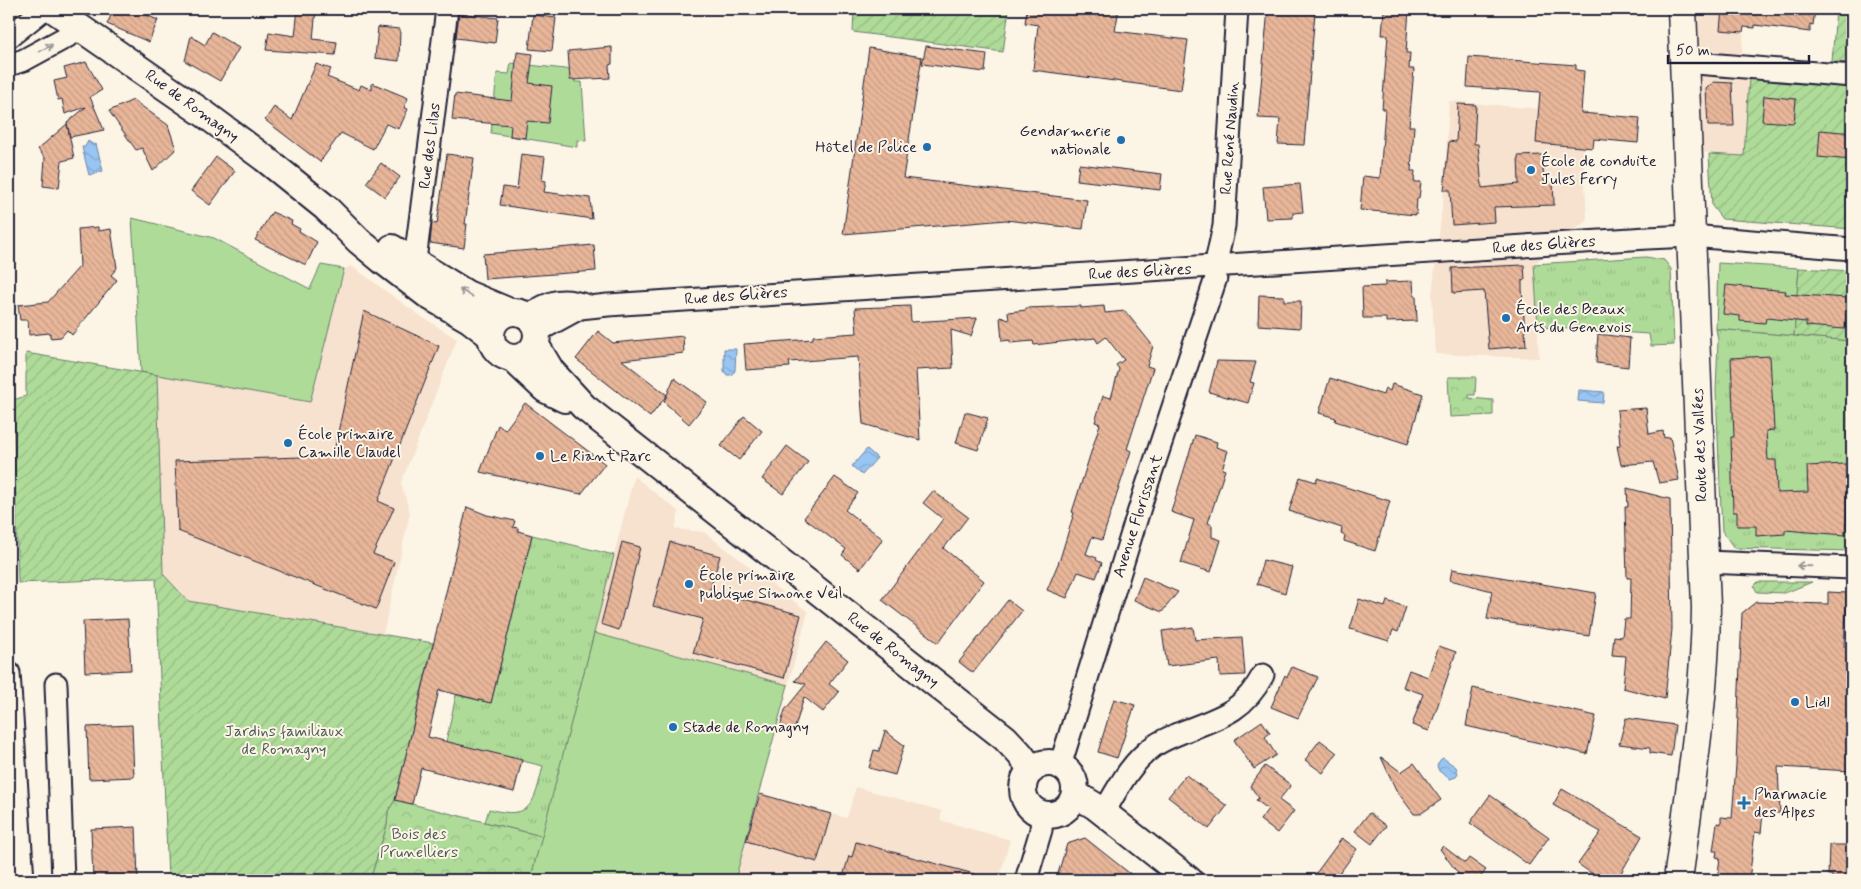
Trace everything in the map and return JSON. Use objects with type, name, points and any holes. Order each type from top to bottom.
[{"type":"main road","name":"Route des Vallées","points":[[1678,880],[1704,664],[1706,628],[1705,562],[1682,9]]},
{"type":"street","points":[[9,37],[44,9]]},
{"type":"street","name":"Rue de Romagny","points":[[53,9],[206,115],[264,158],[326,208],[359,241],[413,274],[481,302],[527,326],[551,371],[584,407],[1005,738],[1032,770]]},
{"type":"street","name":"Rue des Lilas","points":[[413,274],[447,9]]},
{"type":"street","name":"Rue René Naudin","points":[[1215,267],[1224,226],[1237,9]]},
{"type":"street","points":[[9,65],[24,60],[81,30]]},
{"type":"street","points":[[1684,62],[1852,76]]},
{"type":"street","name":"Rue des Glières","points":[[527,326],[590,306],[1691,236],[1852,249]]},
{"type":"street","name":"Avenue Florissant","points":[[1060,766],[1145,491],[1208,304],[1216,278],[1215,267]]},
{"type":"street","name":"Rue de Romagny","points":[[413,274],[435,300],[470,319],[491,336]]},
{"type":"street","points":[[501,316],[527,326],[527,354],[512,358],[497,350],[491,336],[496,320],[501,316]]},
{"type":"street","name":"Rue de Romagny","points":[[512,358],[549,392],[584,407]]},
{"type":"street","points":[[1705,562],[1852,568]]},
{"type":"street","points":[[9,673],[22,880]]},
{"type":"street","points":[[1104,812],[1132,768],[1149,750],[1170,737],[1222,717],[1234,710],[1252,693],[1263,675]]},
{"type":"street","points":[[56,684],[63,880]]},
{"type":"street","points":[[1047,763],[1060,766],[1072,776],[1075,783],[1075,794],[1070,806],[1063,812],[1042,815],[1029,806],[1024,795],[1024,783],[1032,770],[1047,763]]},
{"type":"street","points":[[1075,794],[1091,802],[1190,880]]},
{"type":"street","points":[[1026,880],[1040,835],[1042,815]]},
{"type":"shaded area","points":[[1665,9],[1745,9],[1741,67],[1750,68],[1744,156],[1688,151],[1684,62]]},
{"type":"shaded area","points":[[1449,101],[1596,114],[1593,148],[1583,147],[1587,220],[1534,264],[1539,358],[1435,354],[1432,295],[1444,190]]},
{"type":"shaded area","name":"École primaire Camille Claudel","points":[[352,266],[416,313],[457,339],[401,483],[410,513],[383,634],[188,602],[163,574],[157,375],[310,401],[344,269]]},
{"type":"shaded area","name":"École primaire publique Simone Veil","points":[[634,476],[679,512],[675,529],[704,532],[808,612],[788,685],[594,633]]},
{"type":"shaded area","points":[[856,787],[942,811],[940,820],[1010,840],[999,880],[735,880],[759,794],[847,818]]},
{"type":"green space","points":[[854,9],[1009,9],[1003,52],[853,32]]},
{"type":"green space","points":[[1836,9],[1852,9],[1852,63],[1832,62]]},
{"type":"green space","points":[[511,63],[574,70],[575,82],[582,82],[586,141],[577,140],[577,147],[491,133],[497,73],[509,74]]},
{"type":"green space","points":[[1749,78],[1852,88],[1852,229],[1722,219],[1712,206],[1709,154],[1744,156]]},
{"type":"green space","points":[[132,218],[214,238],[310,289],[321,265],[344,269],[310,402],[141,372]]},
{"type":"green space","points":[[1646,257],[1664,260],[1671,269],[1674,345],[1651,346],[1649,334],[1538,327],[1534,264]]},
{"type":"green space","points":[[1718,263],[1799,268],[1794,336],[1716,329]]},
{"type":"green space","points":[[1799,268],[1852,271],[1852,341],[1794,336]]},
{"type":"green space","points":[[1716,329],[1852,341],[1852,551],[1734,548],[1722,531],[1716,391],[1718,340]]},
{"type":"green space","name":"Jardins familiaux de Romagny","points":[[26,353],[157,375],[163,574],[188,601],[433,643],[395,800],[388,811],[387,825],[370,880],[168,880],[156,578],[18,583],[13,400],[26,396]]},
{"type":"green space","points":[[1448,377],[1476,377],[1475,395],[1469,395],[1469,398],[1493,400],[1493,415],[1450,417]]},
{"type":"green space","points":[[532,535],[614,555],[542,836],[485,822],[489,809],[515,812],[529,806],[534,799],[543,766],[446,742],[456,695],[491,703]]},
{"type":"green space","points":[[1758,582],[1812,582],[1785,593],[1757,592],[1754,586]]},
{"type":"green space","name":"Stade de Romagny","points":[[594,633],[788,685],[735,880],[530,880]]},
{"type":"green space","name":"Bois des Prunelliers","points":[[395,800],[542,836],[530,880],[370,880],[387,825],[388,811]]},
{"type":"water","points":[[88,141],[94,145],[96,144],[103,171],[89,175],[82,147],[85,147]]},
{"type":"water","points":[[724,349],[736,349],[735,371],[731,375],[727,375],[724,371]]},
{"type":"water","points":[[1579,390],[1604,392],[1603,403],[1578,401]]},
{"type":"water","points":[[867,449],[877,458],[862,475],[852,466]]},
{"type":"water","points":[[1443,758],[1456,767],[1458,774],[1456,777],[1450,779],[1439,771],[1437,766]]},
{"type":"building","points":[[114,9],[132,9],[158,20],[149,42],[107,24]]},
{"type":"building","points":[[298,9],[316,9],[313,39],[337,42],[335,55],[266,50],[269,32],[295,36]]},
{"type":"building","points":[[1027,9],[1119,9],[1115,31],[1188,40],[1181,90],[1033,70],[1038,25],[1025,23]]},
{"type":"building","points":[[1268,9],[1315,12],[1304,145],[1278,144],[1280,119],[1258,118]]},
{"type":"building","points":[[1384,9],[1409,9],[1406,53],[1410,53],[1409,69],[1414,69],[1409,126],[1414,126],[1411,171],[1415,171],[1414,182],[1421,182],[1419,198],[1417,198],[1416,215],[1360,210],[1363,176],[1380,178],[1385,109],[1382,109],[1388,35],[1382,35]]},
{"type":"building","points":[[1722,9],[1815,9],[1813,25],[1810,24],[1810,32],[1755,25],[1755,28],[1744,27],[1743,32],[1720,30]]},
{"type":"building","points":[[459,13],[498,18],[495,43],[456,38]]},
{"type":"building","points":[[533,15],[556,18],[552,51],[529,49]]},
{"type":"building","points":[[378,27],[400,29],[399,61],[375,58]]},
{"type":"building","points":[[212,32],[239,48],[220,81],[185,61],[191,36],[205,45]]},
{"type":"building","points":[[926,46],[987,54],[985,72],[922,64]]},
{"type":"building","points":[[612,47],[612,64],[609,65],[610,78],[570,80],[568,51]]},
{"type":"building","points":[[869,48],[922,57],[903,178],[1087,200],[1083,229],[1006,220],[843,234]]},
{"type":"building","points":[[517,52],[533,54],[529,83],[552,86],[548,123],[527,121],[525,138],[510,136],[511,125],[452,120],[455,94],[512,101]]},
{"type":"building","points":[[1469,57],[1576,65],[1576,70],[1584,71],[1581,113],[1640,118],[1638,143],[1594,139],[1593,148],[1536,143],[1540,92],[1467,87]]},
{"type":"building","points":[[86,62],[102,90],[90,97],[104,130],[70,137],[67,123],[86,107],[65,114],[62,99],[58,100],[54,81],[67,78],[64,68]]},
{"type":"building","points":[[316,64],[331,69],[327,77],[359,90],[361,85],[372,90],[372,83],[408,98],[404,108],[408,109],[399,129],[386,124],[373,149],[341,133],[320,162],[265,120],[274,107],[292,120]]},
{"type":"building","points":[[1713,82],[1732,83],[1734,126],[1708,126],[1706,89]]},
{"type":"building","points":[[1764,96],[1796,99],[1794,123],[1762,121]]},
{"type":"building","points":[[133,100],[168,125],[176,149],[153,171],[142,148],[136,150],[109,111]]},
{"type":"building","points":[[1458,104],[1476,105],[1474,144],[1478,144],[1482,188],[1519,184],[1518,156],[1542,155],[1544,182],[1553,181],[1554,205],[1494,207],[1495,222],[1452,225],[1450,190],[1444,190],[1449,141],[1456,142]]},
{"type":"building","points":[[67,124],[74,158],[62,161],[59,188],[43,186],[45,158],[38,149]]},
{"type":"building","points":[[1820,130],[1852,133],[1852,160],[1818,157]]},
{"type":"building","points":[[447,154],[474,158],[465,224],[467,224],[464,248],[430,243],[432,223],[437,224]]},
{"type":"building","points":[[521,154],[545,157],[542,180],[546,181],[544,192],[590,198],[592,219],[500,205],[503,187],[517,189]]},
{"type":"building","points":[[216,157],[235,171],[210,205],[191,191]]},
{"type":"building","points":[[381,163],[400,177],[385,197],[366,183]]},
{"type":"building","points":[[1079,164],[1162,174],[1160,190],[1077,180]]},
{"type":"building","points":[[1300,184],[1303,212],[1293,213],[1293,218],[1266,219],[1263,187]]},
{"type":"building","points":[[272,212],[292,221],[291,224],[300,229],[299,231],[317,242],[306,265],[255,240]]},
{"type":"building","points":[[98,227],[98,231],[111,229],[117,268],[111,275],[117,280],[72,335],[67,330],[61,337],[50,338],[50,333],[29,335],[28,320],[20,320],[18,305],[48,302],[80,266],[78,229]]},
{"type":"building","points":[[594,245],[596,271],[485,279],[483,254]]},
{"type":"building","name":"École des Beaux Arts du Genevois","points":[[1524,265],[1525,280],[1522,281],[1522,289],[1526,346],[1489,349],[1484,291],[1453,293],[1452,268]]},
{"type":"building","points":[[1413,281],[1417,321],[1386,322],[1386,318],[1363,318],[1362,287],[1385,286],[1385,282]]},
{"type":"building","points":[[1726,285],[1786,291],[1785,294],[1847,298],[1845,329],[1806,326],[1806,322],[1766,318],[1765,323],[1740,321],[1740,316],[1723,314]]},
{"type":"building","points":[[1259,295],[1284,296],[1284,301],[1301,301],[1300,328],[1258,325]]},
{"type":"building","points":[[910,306],[911,322],[977,318],[971,336],[951,330],[953,368],[916,370],[920,440],[863,424],[858,357],[789,362],[790,367],[746,370],[744,344],[813,339],[813,336],[857,333],[855,308]]},
{"type":"building","points":[[1081,306],[1081,308],[1104,306],[1105,313],[1125,311],[1153,346],[1147,366],[1153,368],[1127,449],[1131,451],[1102,540],[1092,537],[1086,554],[1097,558],[1096,560],[1102,563],[1096,578],[1078,572],[1067,598],[1047,590],[1060,559],[1074,513],[1072,512],[1100,424],[1095,422],[1103,396],[1111,398],[1119,369],[1116,365],[1124,360],[1106,337],[1098,343],[1095,338],[1034,345],[1033,341],[1010,343],[1010,340],[1002,341],[1000,317],[1009,320],[1008,312],[1026,310],[1026,308]]},
{"type":"building","points":[[364,311],[439,346],[378,501],[394,508],[373,554],[394,562],[376,609],[178,531],[175,461],[333,456]]},
{"type":"building","points":[[598,331],[613,343],[683,336],[684,353],[622,360],[667,395],[650,417],[576,359]]},
{"type":"building","points":[[1598,334],[1630,338],[1628,367],[1596,363]]},
{"type":"building","points":[[1770,356],[1774,430],[1766,431],[1768,460],[1776,460],[1777,493],[1808,492],[1807,466],[1846,464],[1847,510],[1845,535],[1785,530],[1785,534],[1756,536],[1756,526],[1737,526],[1737,512],[1733,512],[1731,437],[1734,437],[1731,358]]},
{"type":"building","points":[[1217,361],[1256,362],[1250,382],[1254,383],[1248,403],[1209,392]]},
{"type":"building","points":[[674,378],[707,402],[689,424],[664,402]]},
{"type":"building","points":[[1330,378],[1383,395],[1385,388],[1390,391],[1392,384],[1423,394],[1408,444],[1335,421],[1336,418],[1319,413]]},
{"type":"building","name":"Le Riant Parc","points":[[525,403],[605,464],[581,494],[480,472],[498,425],[505,430]]},
{"type":"building","points":[[1646,408],[1649,434],[1663,431],[1664,438],[1670,437],[1679,480],[1659,483],[1653,462],[1621,465],[1617,446],[1620,445],[1617,410]]},
{"type":"building","points":[[965,412],[988,418],[978,450],[956,443]]},
{"type":"building","points":[[744,416],[762,431],[739,460],[721,446]]},
{"type":"building","points":[[1195,435],[1217,442],[1216,447],[1228,451],[1222,469],[1225,470],[1208,523],[1212,525],[1212,537],[1221,540],[1211,572],[1181,563],[1194,520],[1171,512]]},
{"type":"building","points":[[787,446],[808,462],[783,494],[762,479]]},
{"type":"building","points":[[835,477],[858,493],[845,510],[883,539],[860,569],[842,555],[846,549],[804,518]]},
{"type":"building","points":[[1300,477],[1316,482],[1317,478],[1390,501],[1375,551],[1344,541],[1345,536],[1341,534],[1342,528],[1289,511]]},
{"type":"building","points":[[1627,488],[1670,499],[1672,629],[1665,699],[1623,688],[1626,656],[1612,655],[1614,636],[1622,637],[1624,619],[1630,619],[1631,578],[1627,578],[1625,507],[1628,507]]},
{"type":"building","points":[[933,491],[968,517],[943,548],[984,581],[938,643],[882,600],[943,519],[923,503]]},
{"type":"building","points":[[467,507],[487,515],[515,521],[513,527],[518,528],[518,531],[532,535],[491,703],[439,690],[428,737],[522,760],[514,792],[421,768],[412,804],[395,800]]},
{"type":"building","points":[[622,542],[640,547],[619,630],[601,624]]},
{"type":"building","points":[[670,542],[720,556],[710,590],[801,615],[784,678],[693,653],[703,619],[653,606]]},
{"type":"building","points":[[1263,560],[1292,567],[1285,593],[1257,584]]},
{"type":"building","points":[[1452,569],[1596,593],[1589,636],[1487,619],[1492,591],[1450,580]]},
{"type":"building","points":[[1143,577],[1178,592],[1162,612],[1134,600]]},
{"type":"building","name":"Lidl","points":[[1828,592],[1847,593],[1844,647],[1852,648],[1852,771],[1778,767],[1780,813],[1763,813],[1761,833],[1755,832],[1749,880],[1717,880],[1720,858],[1716,857],[1717,851],[1713,851],[1717,823],[1721,824],[1721,817],[1732,818],[1742,613],[1756,602],[1828,604]]},
{"type":"building","points":[[1359,599],[1385,607],[1387,601],[1406,607],[1398,632],[1393,630],[1389,641],[1350,629]]},
{"type":"building","points":[[1008,600],[1022,611],[973,673],[959,662]]},
{"type":"building","points":[[128,619],[131,670],[85,672],[83,621]]},
{"type":"building","points":[[1193,627],[1195,640],[1242,637],[1245,675],[1220,676],[1219,660],[1167,666],[1162,631]]},
{"type":"building","points":[[826,642],[848,660],[829,684],[839,692],[823,712],[804,697],[794,731],[780,727],[785,710],[806,684],[795,681]]},
{"type":"building","points":[[1439,646],[1456,652],[1429,731],[1412,725],[1423,694],[1403,687],[1409,670],[1428,677]]},
{"type":"building","points":[[1292,667],[1318,677],[1298,718],[1271,707],[1285,675],[1287,677]]},
{"type":"building","points":[[1473,688],[1596,716],[1587,754],[1466,726]]},
{"type":"building","points":[[1114,699],[1135,705],[1117,758],[1098,752]]},
{"type":"building","points":[[1626,718],[1675,725],[1671,756],[1650,753],[1650,748],[1619,744]]},
{"type":"building","points":[[1262,721],[1270,733],[1265,737],[1276,755],[1254,769],[1234,740]]},
{"type":"building","points":[[132,725],[134,777],[89,779],[87,727]]},
{"type":"building","points":[[885,731],[904,745],[895,775],[869,768],[874,750],[879,751]]},
{"type":"building","points":[[1320,740],[1337,753],[1323,773],[1305,760]]},
{"type":"building","points":[[1381,757],[1401,772],[1414,763],[1441,800],[1420,814],[1414,814],[1396,790]]},
{"type":"building","points":[[1265,766],[1291,785],[1279,800],[1294,811],[1277,833],[1260,820],[1268,809],[1256,800],[1259,798],[1250,786]]},
{"type":"building","points":[[1186,775],[1227,806],[1209,829],[1168,797]]},
{"type":"building","points":[[1562,789],[1642,836],[1617,880],[1601,880],[1578,864],[1601,832],[1553,805]]},
{"type":"building","points":[[760,794],[831,814],[817,862],[746,841]]},
{"type":"building","points":[[1490,795],[1549,837],[1529,865],[1470,823]]},
{"type":"building","points":[[1369,813],[1386,826],[1372,844],[1355,831]]},
{"type":"building","points":[[136,827],[138,879],[93,880],[91,829]]},
{"type":"building","points":[[1085,838],[1138,880],[1056,880],[1067,844]]},
{"type":"building","points":[[1342,838],[1357,849],[1345,866],[1334,880],[1311,880]]},
{"type":"building","points":[[856,842],[978,875],[977,880],[842,880],[849,856],[852,857]]},
{"type":"building","points":[[1829,845],[1852,845],[1852,880],[1832,880],[1832,875],[1828,875]]},
{"type":"building","points":[[1443,846],[1465,863],[1469,858],[1486,870],[1478,880],[1463,880],[1440,849]]},
{"type":"place","name":"Gendarmerie nationale","points":[[1121,140]]},
{"type":"place","name":"Hôtel de Police","points":[[927,147]]},
{"type":"place","name":"École de conduite Jules Ferry","points":[[1531,170]]},
{"type":"place","name":"École des Beaux Arts du Genevois","points":[[1506,318]]},
{"type":"place","name":"École primaire Camille Claudel","points":[[288,443]]},
{"type":"place","name":"Le Riant Parc","points":[[540,456]]},
{"type":"place","name":"École primaire publique Simone Veil","points":[[689,584]]},
{"type":"place","name":"Lidl","points":[[1795,702]]},
{"type":"place","name":"Stade de Romagny","points":[[673,727]]},
{"type":"place","name":"Pharmacie des Alpes","points":[[1744,803]]}]
